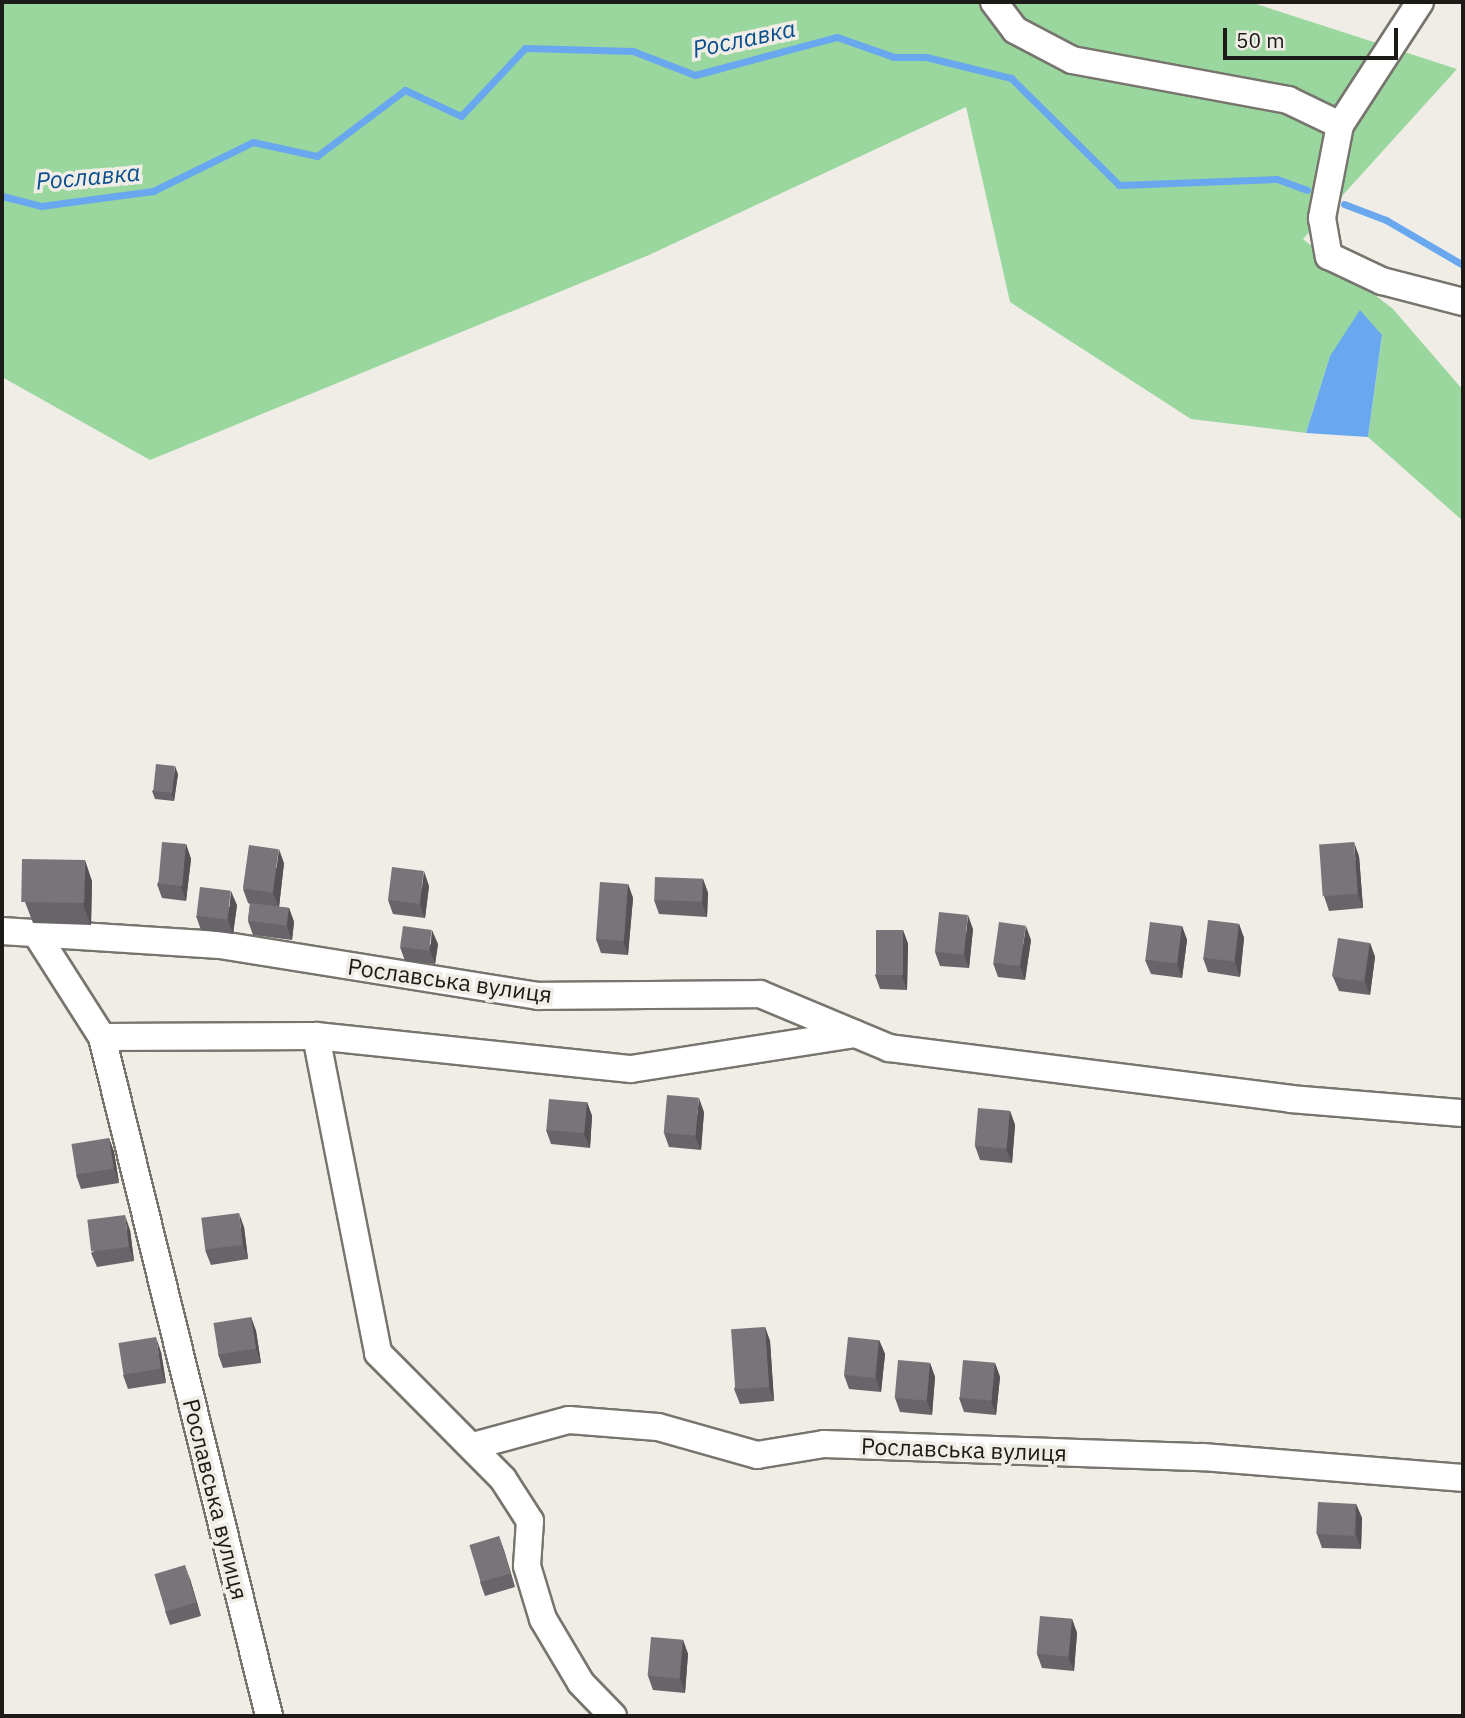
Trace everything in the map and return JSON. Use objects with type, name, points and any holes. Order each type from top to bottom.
[{"type":"street","points":[[994,2],[1015,30],[1072,60],[1288,100],[1340,125]]},
{"type":"street","points":[[1420,2],[1340,125],[1322,218],[1329,256],[1382,281],[1463,302]]},
{"type":"street","name":"Рославська вулиця","points":[[2,931],[220,945],[538,996],[760,994],[889,1048],[1291,1099],[1463,1113]]},
{"type":"street","name":"Рославська вулиця","points":[[37,935],[102,1037],[269,1716]]},
{"type":"street","points":[[102,1037],[316,1036],[631,1069],[857,1034]]},
{"type":"street","points":[[316,1036],[378,1353],[503,1479],[530,1521],[527,1566],[543,1619],[581,1683],[614,1716]]},
{"type":"street","name":"Рославська вулиця","points":[[473,1446],[569,1420],[658,1426],[757,1455],[824,1444],[1203,1457],[1463,1478]]},
{"type":"green space","points":[[2,2],[1250,2],[1457,69],[1303,239],[1393,309],[1463,390],[1463,521],[1368,437],[1382,336],[1330,356],[1306,433],[1191,419],[1010,302],[966,107],[649,255],[150,460],[2,377]]},
{"type":"water","points":[[1360,310],[1382,335],[1368,437],[1306,433],[1330,356]]},
{"type":"building","points":[[156,764],[175,766],[172,793],[153,791]]},
{"type":"building","points":[[162,842],[186,844],[182,886],[158,884]]},
{"type":"building","points":[[1354,842],[1358,894],[1323,896],[1319,844]]},
{"type":"building","points":[[249,845],[279,849],[273,893],[243,889]]},
{"type":"building","points":[[22,859],[85,860],[84,903],[21,902]]},
{"type":"building","points":[[392,867],[424,871],[420,904],[388,900]]},
{"type":"building","points":[[655,877],[703,879],[702,902],[654,900]]},
{"type":"building","points":[[600,882],[628,884],[624,941],[596,939]]},
{"type":"building","points":[[200,887],[231,891],[227,920],[196,916]]},
{"type":"building","points":[[250,903],[289,908],[287,926],[248,921]]},
{"type":"building","points":[[939,912],[968,915],[964,955],[935,952]]},
{"type":"building","points":[[1208,920],[1239,924],[1234,961],[1203,958]]},
{"type":"building","points":[[999,922],[1026,926],[1020,966],[993,963]]},
{"type":"building","points":[[1150,922],[1182,926],[1177,964],[1145,960]]},
{"type":"building","points":[[403,926],[432,930],[429,951],[400,947]]},
{"type":"building","points":[[876,930],[903,930],[903,975],[876,975]]},
{"type":"building","points":[[1338,938],[1370,943],[1364,982],[1332,977]]},
{"type":"building","points":[[667,1095],[699,1098],[696,1136],[664,1133]]},
{"type":"building","points":[[549,1099],[587,1102],[584,1133],[546,1130]]},
{"type":"building","points":[[978,1108],[1010,1111],[1007,1149],[975,1146]]},
{"type":"building","points":[[109,1138],[114,1169],[76,1175],[71,1144]]},
{"type":"building","points":[[239,1213],[243,1245],[205,1249],[201,1218]]},
{"type":"building","points":[[125,1215],[129,1247],[91,1251],[87,1220]]},
{"type":"building","points":[[251,1317],[256,1349],[218,1355],[213,1323]]},
{"type":"building","points":[[765,1327],[769,1387],[735,1389],[731,1329]]},
{"type":"building","points":[[156,1337],[161,1369],[123,1375],[118,1343]]},
{"type":"building","points":[[848,1337],[879,1340],[875,1378],[844,1375]]},
{"type":"building","points":[[898,1360],[930,1363],[927,1401],[895,1398]]},
{"type":"building","points":[[963,1360],[995,1363],[992,1401],[960,1398]]},
{"type":"building","points":[[1318,1502],[1356,1504],[1354,1536],[1316,1534]]},
{"type":"building","points":[[499,1536],[510,1573],[481,1582],[469,1545]]},
{"type":"building","points":[[185,1565],[196,1602],[166,1612],[154,1574]]},
{"type":"building","points":[[1040,1616],[1072,1619],[1069,1657],[1037,1654]]},
{"type":"building","points":[[651,1637],[683,1640],[679,1679],[648,1676]]},
{"type":"waterway","name":"Рославка","points":[[2,196],[41,206],[153,191],[253,142],[317,156],[405,90],[461,116],[525,48],[633,51],[695,75],[837,37],[894,57],[926,57],[1011,78],[1119,185],[1277,179],[1307,190]]},
{"type":"waterway","points":[[1344,204],[1386,220],[1463,265]]}]
